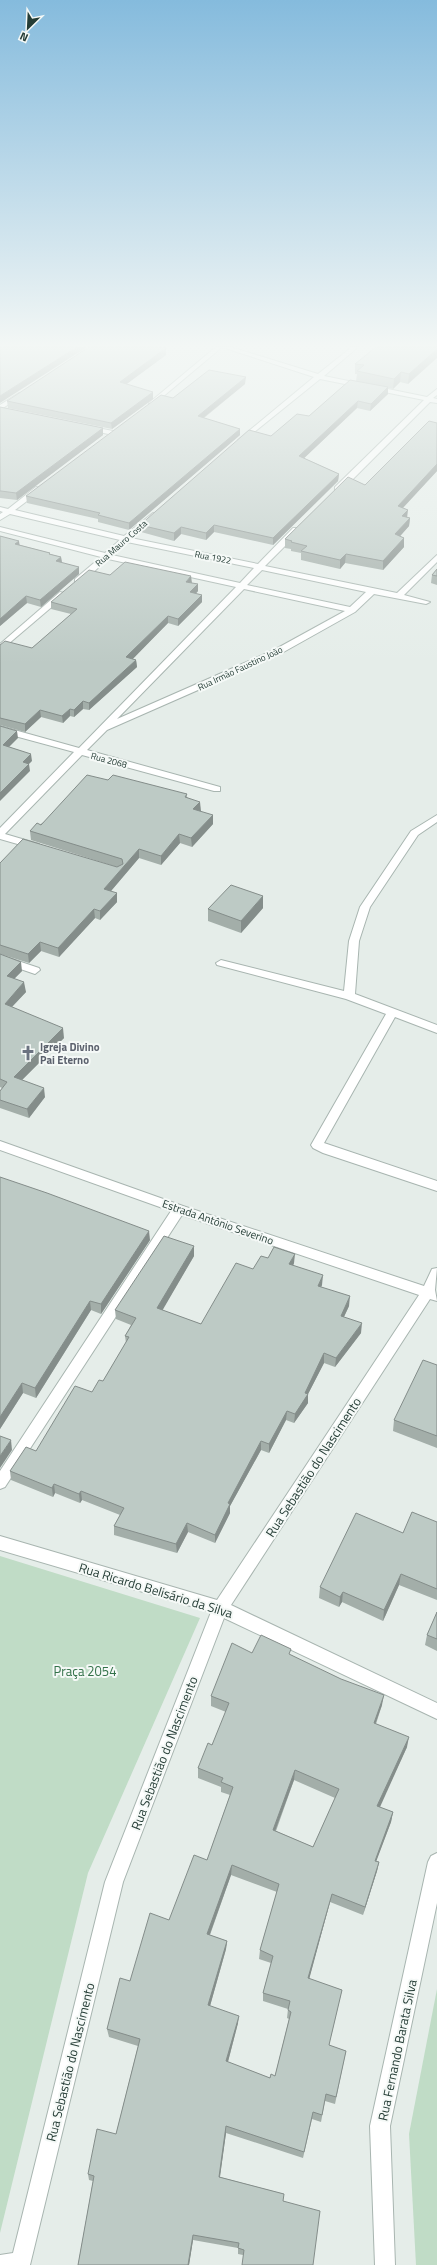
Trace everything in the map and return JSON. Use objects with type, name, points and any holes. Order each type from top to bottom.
[{"type":"street","points":[[330,497],[377,453]]},
{"type":"street","points":[[0,518],[46,484]]},
{"type":"street","name":"Rua Mauro Costa","points":[[0,648],[161,508]]},
{"type":"street","name":"Rua 1922","points":[[0,509],[125,539],[259,566],[371,592],[426,602]]},
{"type":"street","name":"Rua Irmão Faustino João","points":[[0,835],[259,566],[303,523]]},
{"type":"street","name":"Rua 1922","points":[[0,529],[107,556],[352,610]]},
{"type":"street","points":[[398,597],[437,556]]},
{"type":"street","name":"Rua Irmão Faustino João","points":[[100,730],[277,652],[352,610],[371,592]]},
{"type":"street","name":"Rua 2068","points":[[0,729],[218,790]]},
{"type":"street","points":[[349,996],[354,941],[365,907],[414,833],[437,818]]},
{"type":"street","points":[[0,835],[44,849]]},
{"type":"street","points":[[0,958],[35,970]]},
{"type":"street","points":[[220,964],[349,996],[437,1029]]},
{"type":"street","points":[[392,1013],[318,1145],[327,1150],[437,1186]]},
{"type":"street","name":"Estrada Antônio Severino","points":[[0,1145],[179,1209],[433,1294]]},
{"type":"street","points":[[0,1483],[179,1209]]},
{"type":"street","name":"Rua Sebastião do Nascimento","points":[[20,2264],[114,1882],[220,1608],[433,1294],[437,1273]]},
{"type":"street","name":"Rua Ricardo Belisário da Silva","points":[[0,1543],[220,1608],[437,1711]]},
{"type":"street","name":"Rua Fernando Barata Silva","points":[[385,2265],[380,2126],[437,1862]]},
{"type":"street","points":[[0,2265],[20,2264]]},
{"type":"green space","name":"Praça 2054","points":[[0,1556],[200,1618],[88,1873],[0,2233]]},
{"type":"green space","points":[[437,1989],[437,2265],[416,2265],[409,2134]]},
{"type":"building","points":[[0,453],[70,453],[16,493],[0,491]]},
{"type":"building","points":[[84,453],[212,453],[129,523],[98,515],[100,513],[26,496]]},
{"type":"building","points":[[223,453],[303,453],[299,456],[339,474],[273,538],[214,525],[206,533],[181,527],[174,533],[140,525]]},
{"type":"building","points":[[397,453],[437,453],[437,464],[398,506],[408,510],[402,516],[410,518],[395,534],[404,538],[383,561],[346,554],[340,560],[301,551],[307,546],[285,539],[348,477],[365,485]]},
{"type":"building","points":[[0,536],[19,541],[15,544],[61,557],[56,561],[79,567],[40,600],[26,596],[0,619]]},
{"type":"building","points":[[125,562],[191,576],[186,582],[198,584],[190,592],[202,595],[178,619],[168,616],[126,657],[136,660],[89,703],[83,701],[74,710],[70,709],[62,716],[40,710],[25,724],[0,718],[0,645],[5,641],[32,648],[77,609],[51,602],[89,570],[110,575]]},
{"type":"building","points":[[437,569],[437,576],[432,575]]},
{"type":"building","points":[[0,726],[17,731],[3,745],[31,754],[23,762],[29,764],[0,793]]},
{"type":"building","points":[[87,775],[108,780],[113,775],[187,794],[185,797],[200,802],[193,809],[213,815],[191,838],[179,834],[161,856],[139,849],[104,889],[117,893],[100,911],[94,909],[58,948],[40,942],[28,954],[0,945],[0,863],[23,839],[117,867],[123,864],[122,859],[30,831],[37,823],[41,825]]},
{"type":"building","points":[[231,885],[263,896],[241,921],[208,909]]},
{"type":"building","points":[[0,954],[21,962],[7,976],[24,982],[5,1004],[63,1028],[14,1077],[44,1088],[27,1109],[0,1100],[0,1091],[7,1082],[0,1079]]},
{"type":"building","points":[[0,1177],[149,1231],[101,1304],[90,1301],[35,1388],[22,1383],[0,1417]]},
{"type":"building","points":[[164,1236],[194,1246],[157,1308],[201,1324],[236,1263],[253,1269],[261,1256],[268,1258],[274,1247],[295,1254],[289,1264],[323,1275],[318,1286],[350,1296],[341,1316],[362,1323],[336,1358],[324,1353],[305,1393],[308,1394],[295,1414],[287,1411],[269,1444],[261,1441],[228,1503],[230,1504],[215,1535],[187,1523],[176,1544],[114,1526],[124,1508],[81,1491],[79,1494],[54,1484],[52,1488],[10,1471],[26,1447],[36,1451],[75,1386],[92,1392],[99,1380],[103,1381],[129,1337],[125,1336],[136,1318],[115,1310]]},
{"type":"building","points":[[423,1360],[437,1365],[437,1436],[394,1420]]},
{"type":"building","points":[[0,1436],[11,1440],[0,1456]]},
{"type":"building","points":[[412,1512],[437,1522],[437,1589],[401,1574],[384,1610],[343,1592],[340,1597],[320,1587],[356,1513],[403,1533]]},
{"type":"building","points":[[437,1612],[437,1639],[427,1635]]},
{"type":"building","points":[[261,1635],[291,1649],[289,1654],[341,1679],[384,1695],[374,1723],[409,1737],[377,1806],[393,1812],[375,1861],[379,1862],[365,1907],[332,1894],[308,1978],[342,1990],[329,2045],[346,2051],[336,2097],[326,2094],[322,2115],[313,2112],[304,2152],[226,2126],[219,2177],[284,2194],[283,2201],[320,2211],[313,2265],[242,2265],[244,2250],[238,2248],[239,2243],[193,2235],[188,2265],[78,2265],[94,2176],[88,2174],[97,2129],[116,2134],[140,2039],[107,2029],[120,1978],[130,1981],[150,1913],[169,1920],[194,1855],[207,1860],[233,1787],[221,1782],[223,1778],[198,1768],[208,1743],[212,1745],[229,1703],[211,1696],[232,1643],[252,1653]],"holes":[[[295,1770],[339,1789],[313,1847],[273,1830]],[[232,1865],[279,1884],[260,1950],[273,1956],[263,1993],[290,2001],[288,2010],[291,2012],[275,2076],[271,2074],[270,2078],[226,2061],[239,2016],[208,2005],[227,1941],[207,1934]]]},
{"type":"place","name":"Igreja Divino Pai Eterno","points":[[28,1053]]}]
